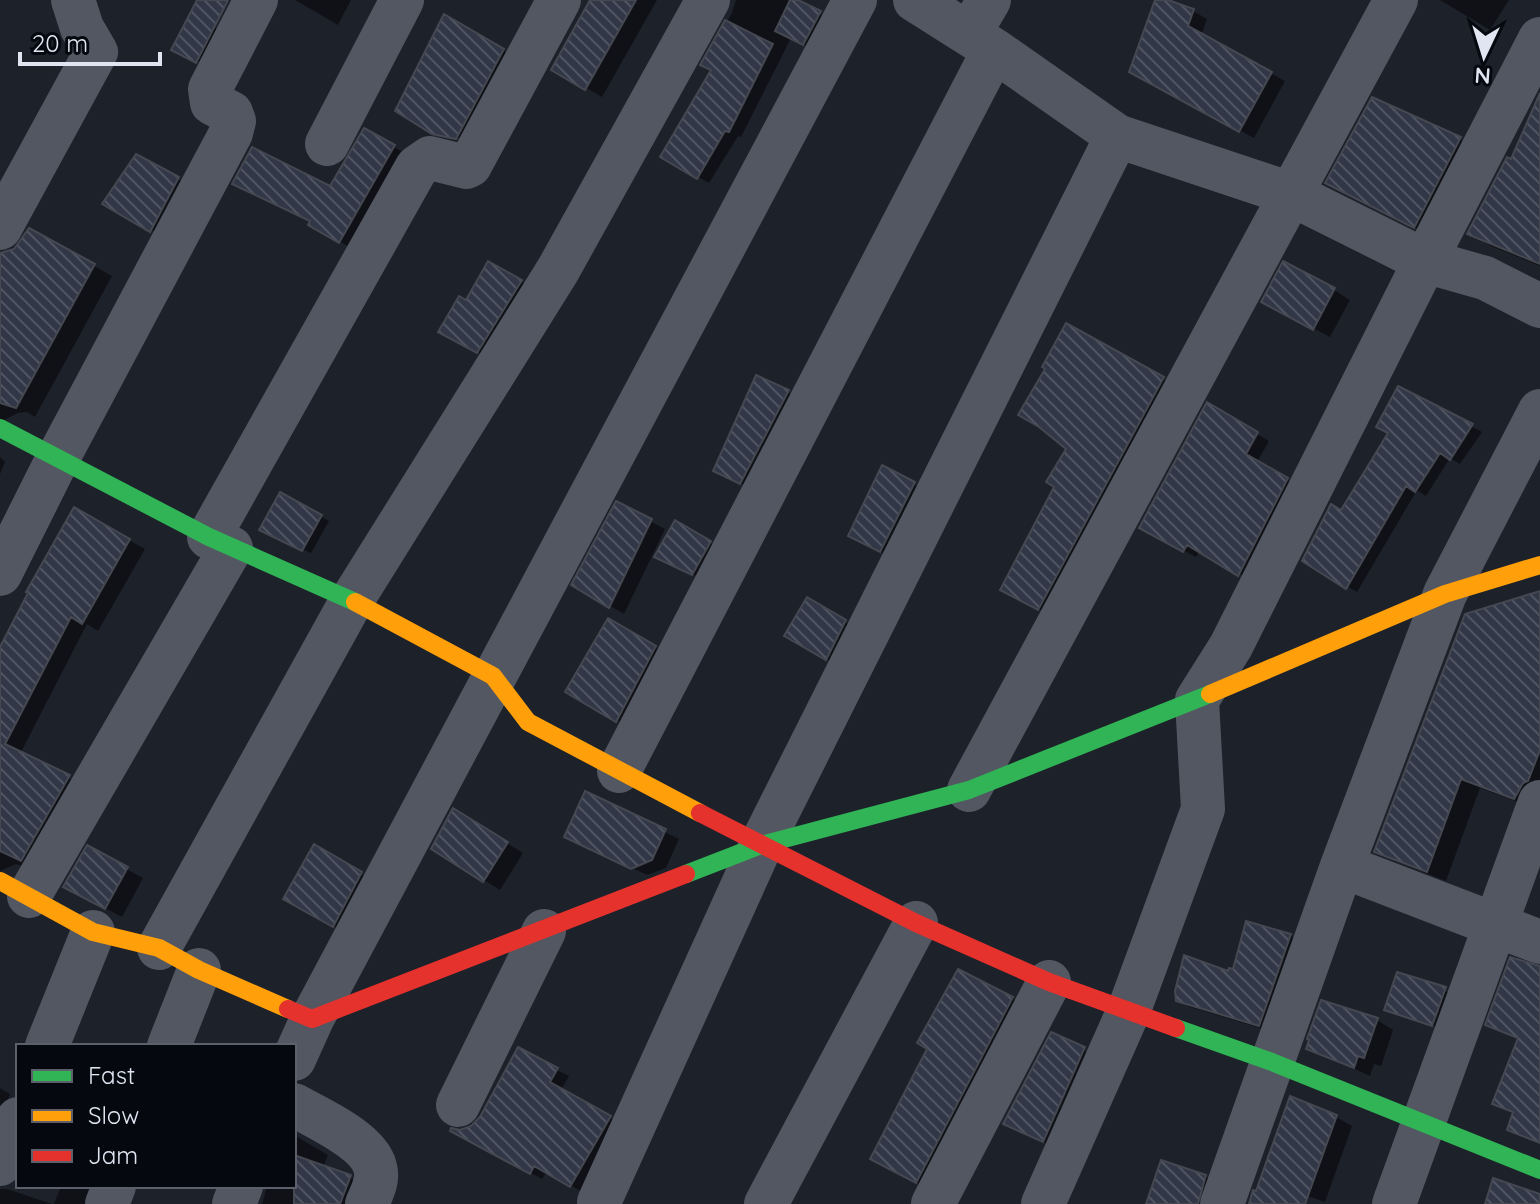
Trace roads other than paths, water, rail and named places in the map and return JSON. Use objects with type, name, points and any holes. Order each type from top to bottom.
[{"type":"street","points":[[0,228],[96,52],[82,28],[73,0]]},
{"type":"street","points":[[0,574],[58,458],[231,133],[234,121],[231,113],[212,103],[210,89],[256,0]]},
{"type":"street","points":[[327,144],[402,0]]},
{"type":"street","points":[[559,0],[470,165],[466,167],[430,158],[417,167],[220,542],[15,889],[93,932],[159,948],[199,970],[312,1019],[761,845],[969,790],[1197,700],[1445,594],[1540,565]]},
{"type":"street","points":[[159,948],[352,600],[558,270],[708,0]]},
{"type":"street","points":[[296,1055],[493,676],[855,0]]},
{"type":"street","points":[[915,0],[984,28],[1117,136],[1291,194],[1425,261],[1485,278],[1540,306]]},
{"type":"street","points":[[969,790],[1396,0]]},
{"type":"street","points":[[619,771],[984,28]]},
{"type":"street","points":[[1043,1204],[1129,1010],[1203,809],[1197,700],[1231,646],[1540,39]]},
{"type":"street","points":[[599,1202],[761,845],[1117,136]]},
{"type":"street","points":[[1222,1204],[1342,866],[1445,594],[1540,411]]},
{"type":"street","points":[[0,428],[220,542],[352,600],[493,676],[528,722],[916,923],[1049,982],[1272,1062],[1540,1170]]},
{"type":"street","points":[[1394,1204],[1540,802]]},
{"type":"street","points":[[1342,866],[1540,942]]},
{"type":"street","points":[[766,1204],[916,923]]},
{"type":"street","points":[[458,1105],[544,931]]},
{"type":"street","points":[[48,1044],[93,932]]},
{"type":"street","points":[[170,1044],[199,970]]},
{"type":"street","points":[[933,1204],[1049,982]]},
{"type":"street","points":[[296,1106],[350,1136],[375,1165],[376,1183],[367,1204]]},
{"type":"street","points":[[0,1164],[16,1124]]}]
